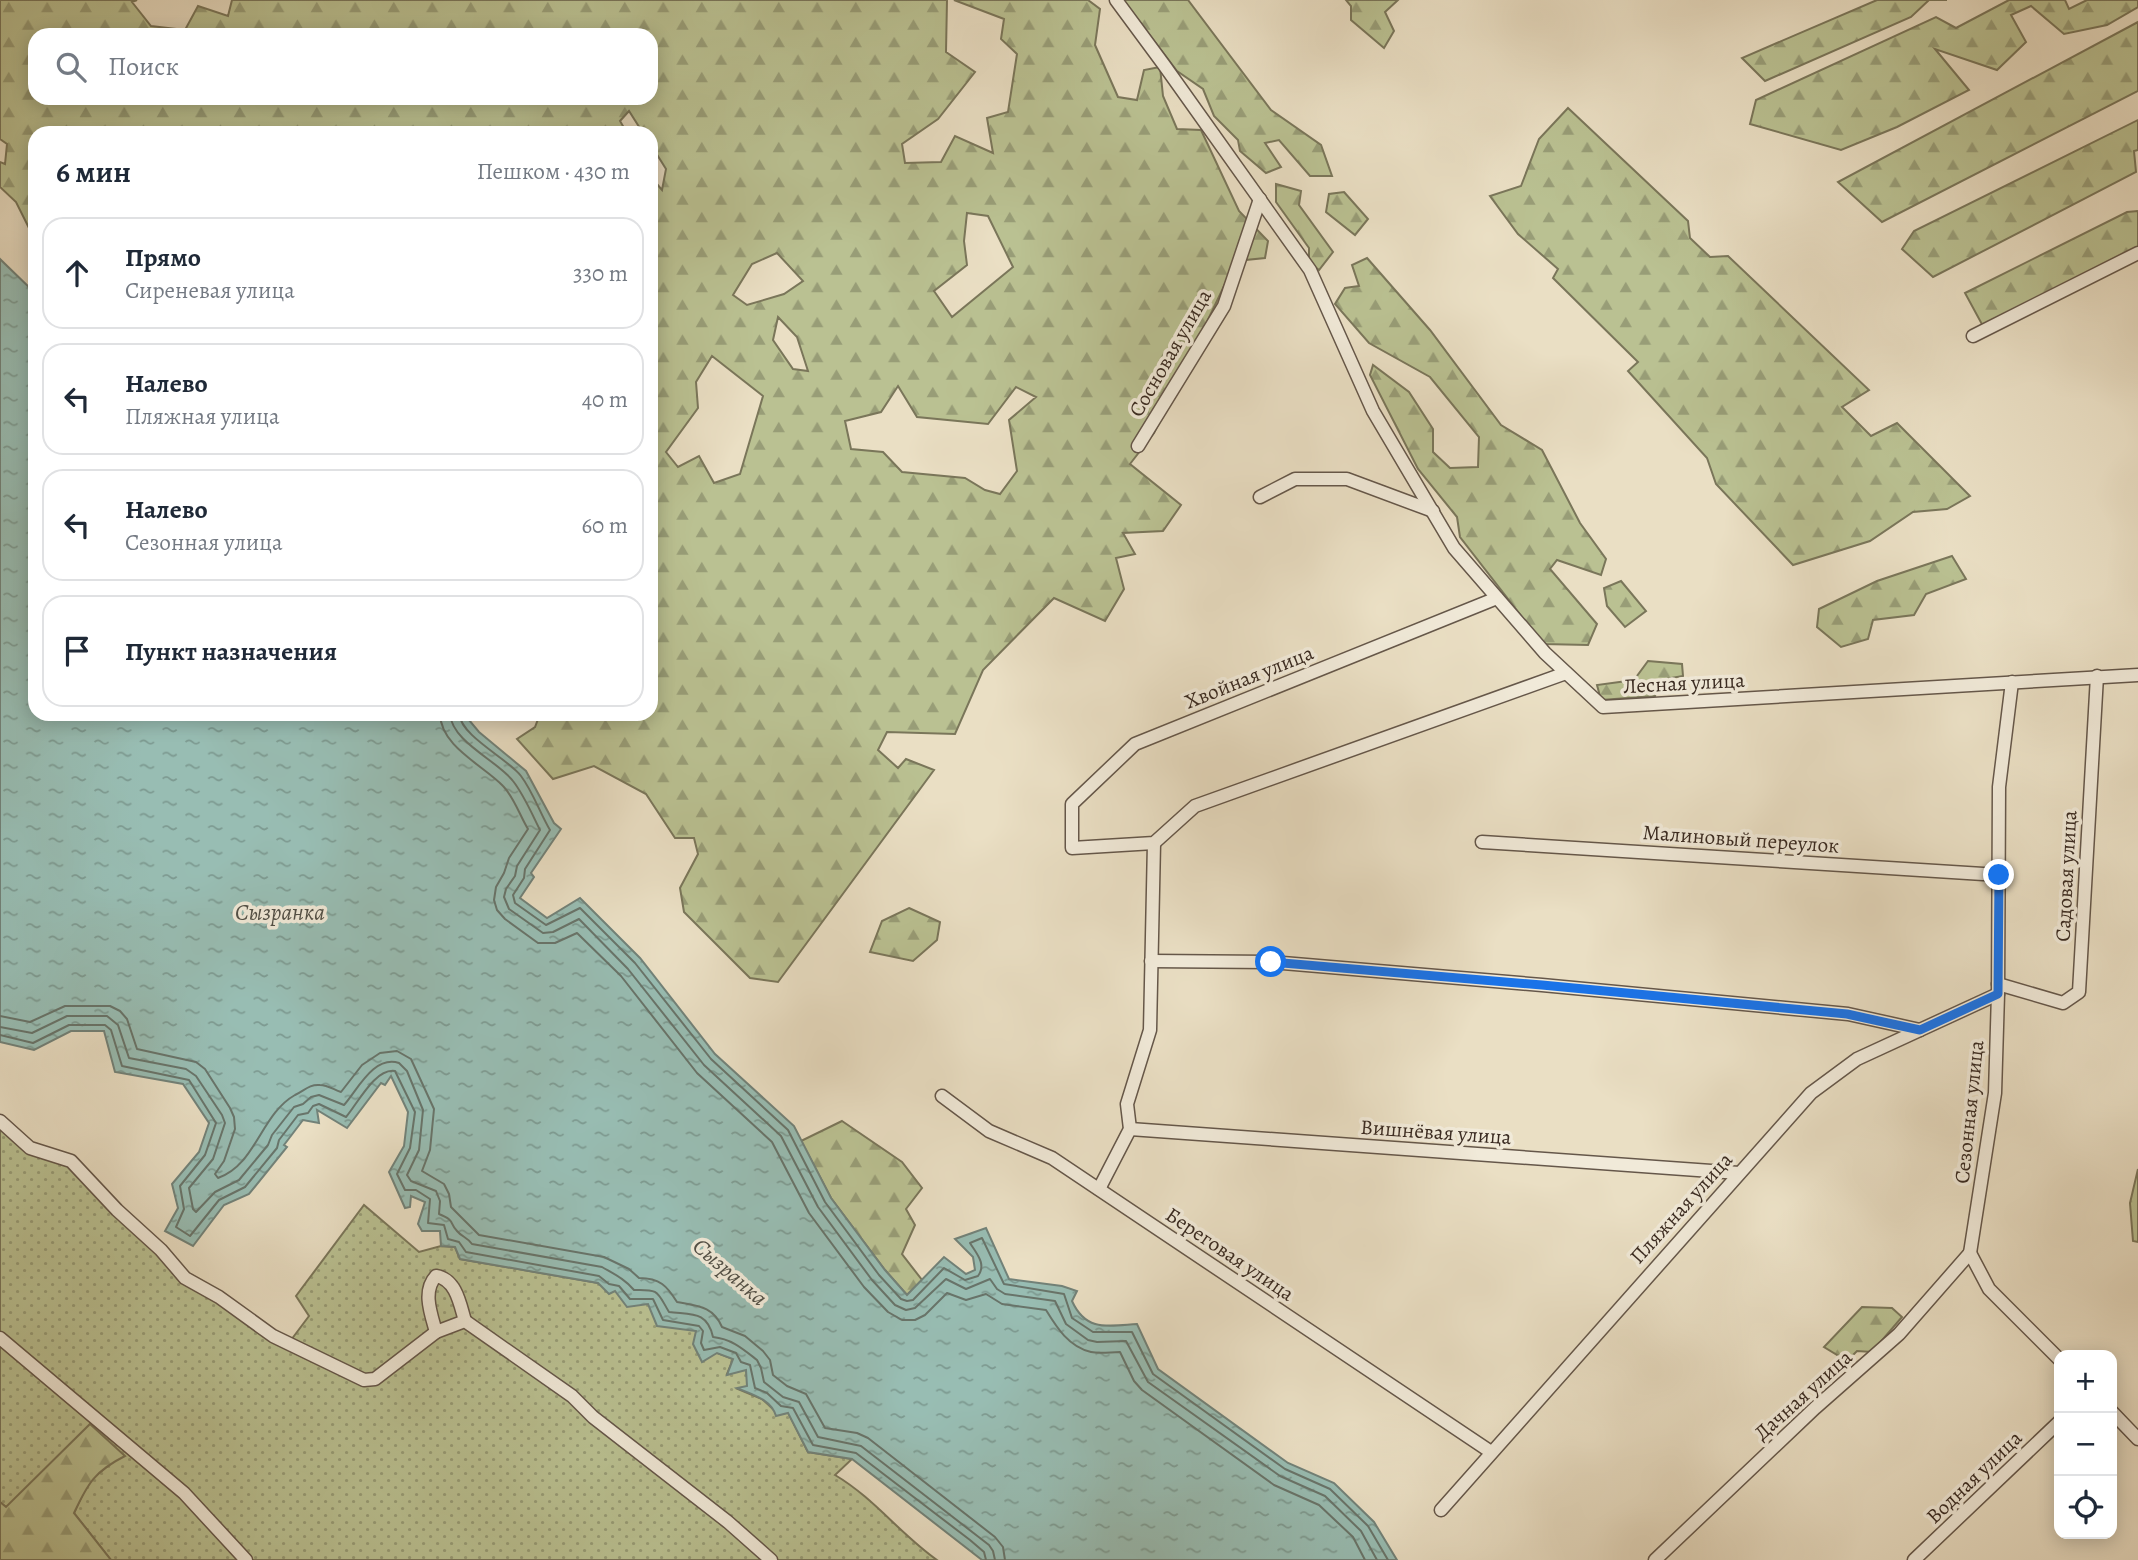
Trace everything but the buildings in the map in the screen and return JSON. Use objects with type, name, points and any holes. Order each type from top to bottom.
[{"type":"street","name":"Лесная улица","points":[[1115,0],[1310,270],[1373,411],[1454,548],[1545,653],[1603,707],[2138,675]]},
{"type":"street","name":"Сосновая улица","points":[[1138,446],[1224,306],[1260,199]]},
{"type":"street","points":[[1973,336],[2138,253]]},
{"type":"street","points":[[1260,497],[1295,479],[1347,479],[1433,511]]},
{"type":"street","name":"Хвойная улица","points":[[1154,843],[1072,848],[1072,804],[1135,744],[1497,598]]},
{"type":"street","points":[[1099,1189],[1130,1129],[1127,1104],[1150,1030],[1154,843],[1195,806],[1566,673]]},
{"type":"street","name":"Садовая улица","points":[[1998,989],[2063,1003],[2079,992],[2097,676]]},
{"type":"street","name":"Сезонная улица","points":[[1970,1253],[1994,1093],[1998,989],[1999,787],[2012,682]]},
{"type":"street","name":"Малиновый переулок","points":[[1482,842],[1999,875]]},
{"type":"street","points":[[1151,961],[1271,962],[1529,983],[1847,1014],[1920,1030]]},
{"type":"street","name":"Пляжная улица","points":[[1441,1510],[1811,1093],[1857,1059],[1998,989]]},
{"type":"street","name":"Береговая улица","points":[[942,1096],[989,1130],[1052,1157],[1492,1452]]},
{"type":"street","points":[[0,1121],[30,1148],[71,1161],[117,1210],[161,1250],[185,1278],[219,1297],[273,1336],[364,1380],[375,1379],[436,1332],[465,1321]]},
{"type":"street","name":"Вишнёвая улица","points":[[1130,1129],[1739,1173]]},
{"type":"street","points":[[1970,1253],[1989,1289],[2054,1354]]},
{"type":"street","name":"Дачная улица","points":[[1655,1560],[1815,1408],[1899,1334],[1970,1253]]},
{"type":"street","points":[[436,1332],[428,1297],[436,1276],[444,1277],[452,1286],[465,1321],[572,1396],[593,1417],[728,1522],[771,1560]]},
{"type":"street","points":[[0,1338],[184,1493],[246,1560]]},
{"type":"street","points":[[2113,1413],[2138,1439]]},
{"type":"street","name":"Водная улица","points":[[1914,1560],[2054,1427]]},
{"type":"green space","points":[[0,0],[137,0],[132,2],[151,26],[168,28],[28,28],[28,105],[658,105],[658,28],[186,28],[198,6],[228,16],[232,0],[947,0],[946,52],[975,72],[938,119],[902,144],[905,163],[941,162],[955,136],[993,153],[987,118],[1008,112],[1017,54],[1001,39],[1004,19],[954,0],[1088,0],[1100,9],[1095,45],[1118,97],[1137,100],[1144,70],[1160,67],[1163,96],[1177,129],[1201,130],[1239,211],[1268,241],[1265,258],[1236,261],[1154,433],[1130,464],[1181,505],[1163,531],[1123,533],[1135,554],[1116,558],[1124,589],[1105,621],[1054,598],[983,670],[955,734],[887,732],[878,750],[898,768],[906,759],[934,770],[778,982],[750,978],[684,912],[680,888],[698,854],[694,838],[675,838],[646,794],[594,766],[553,779],[517,739],[535,727],[537,721],[658,721],[658,185],[662,190],[666,169],[658,156],[658,126],[639,126],[629,111],[620,121],[623,126],[28,126],[28,226],[16,202],[0,187],[0,162],[5,164],[7,144],[0,139]],"holes":[[[967,213],[988,216],[1013,267],[952,317],[934,291],[967,265],[964,241]],[[777,253],[803,281],[784,294],[747,305],[733,295],[752,264]],[[778,317],[797,337],[808,371],[793,369],[773,340]],[[712,356],[763,396],[740,474],[714,483],[699,456],[678,467],[666,452],[698,408],[696,382]],[[898,386],[917,417],[988,424],[1016,387],[1036,397],[1009,420],[1017,471],[1000,494],[985,490],[965,478],[902,472],[883,452],[851,449],[845,421],[881,412]]]},
{"type":"green space","points":[[1123,0],[1188,0],[1271,110],[1321,145],[1332,176],[1310,176],[1279,140],[1265,143],[1281,167],[1266,173],[1240,151],[1238,140],[1214,116],[1203,89],[1177,71]]},
{"type":"green space","points":[[1346,0],[1398,0],[1385,12],[1394,31],[1384,48],[1351,20],[1351,6]]},
{"type":"green space","points":[[1877,0],[1929,0],[1911,17],[1765,81],[1742,58]]},
{"type":"green space","points":[[2009,0],[2065,0],[2069,9],[2087,0],[2138,0],[2138,7],[2107,25],[2064,34],[2031,6],[2011,15],[2026,42],[1997,70],[1935,49],[1969,90],[1897,127],[1841,150],[1750,124],[1756,100],[1936,17],[1956,28]]},
{"type":"green space","points":[[2138,22],[2138,91],[1882,222],[1838,182]]},
{"type":"green space","points":[[1568,108],[1688,221],[1690,238],[1710,257],[1728,256],[1869,390],[1842,407],[1871,436],[1897,423],[1970,496],[1947,509],[1913,512],[1870,541],[1793,565],[1716,484],[1707,458],[1628,371],[1638,362],[1553,278],[1558,269],[1518,234],[1490,196],[1521,186],[1539,139]]},
{"type":"green space","points":[[2138,120],[2138,150],[2134,151],[2136,172],[1933,277],[1902,249],[1914,231]]},
{"type":"green space","points":[[1276,184],[1301,191],[1299,205],[1333,252],[1319,270],[1309,262],[1309,248],[1276,202]]},
{"type":"green space","points":[[1344,192],[1368,219],[1355,235],[1326,212],[1329,194]]},
{"type":"green space","points":[[2138,211],[2138,258],[1984,328],[1965,293],[2127,212]]},
{"type":"green space","points":[[1367,258],[1430,330],[1501,425],[1542,450],[1580,523],[1606,559],[1601,575],[1557,560],[1550,569],[1597,624],[1588,645],[1543,644],[1460,537],[1457,517],[1418,469],[1370,375],[1373,365],[1409,392],[1433,429],[1433,452],[1450,468],[1478,467],[1479,437],[1430,377],[1369,343],[1335,304],[1345,288],[1359,286],[1352,265]]},
{"type":"green space","points":[[1952,556],[1966,579],[1926,594],[1914,615],[1873,620],[1868,639],[1841,647],[1817,627],[1819,609],[1877,581]]},
{"type":"green space","points":[[1621,581],[1646,611],[1625,627],[1607,606],[1604,588]]},
{"type":"green space","points":[[1648,661],[1682,664],[1683,676],[1660,680],[1655,696],[1601,700],[1597,685],[1634,680]]},
{"type":"green space","points":[[909,908],[940,922],[937,940],[913,961],[870,952],[882,921]]},
{"type":"green space","points":[[0,1121],[30,1148],[71,1161],[185,1278],[288,1344],[309,1316],[296,1296],[364,1205],[419,1252],[441,1246],[455,1247],[460,1259],[598,1283],[648,1304],[696,1331],[717,1353],[733,1359],[727,1374],[746,1369],[748,1387],[738,1389],[762,1399],[774,1410],[788,1412],[808,1452],[852,1459],[835,1475],[862,1494],[937,1560],[111,1560],[74,1513],[89,1481],[113,1462],[6,1507],[0,1502]]},
{"type":"green space","points":[[842,1121],[902,1162],[922,1188],[906,1209],[915,1225],[902,1254],[922,1280],[907,1295],[831,1198],[801,1141]]},
{"type":"green space","points":[[2138,1169],[2138,1242],[2133,1241],[2130,1203]]},
{"type":"green space","points":[[1862,1307],[1892,1308],[1902,1317],[1872,1352],[1857,1351],[1847,1361],[1824,1347]]},
{"type":"green space","points":[[90,1424],[125,1456],[106,1467],[93,1479],[74,1513],[111,1560],[0,1560],[0,1502],[6,1507]]},
{"type":"water","name":"Сызранка","points":[[0,259],[28,286],[28,721],[470,721],[479,732],[526,771],[554,823],[561,829],[531,873],[534,877],[520,898],[547,918],[580,898],[640,958],[715,1054],[794,1126],[831,1198],[907,1295],[944,1257],[966,1274],[975,1270],[973,1257],[955,1239],[986,1228],[1009,1279],[1062,1286],[1077,1291],[1072,1301],[1078,1311],[1084,1318],[1099,1325],[1137,1324],[1158,1369],[1288,1463],[1334,1483],[1374,1522],[1397,1560],[982,1560],[852,1459],[808,1452],[788,1413],[776,1416],[765,1401],[737,1388],[747,1386],[746,1370],[727,1375],[733,1359],[717,1353],[702,1362],[693,1344],[696,1331],[657,1326],[648,1304],[627,1307],[615,1291],[609,1294],[598,1283],[460,1259],[455,1247],[441,1246],[440,1231],[422,1231],[418,1224],[425,1202],[411,1196],[410,1207],[405,1208],[389,1172],[404,1146],[408,1112],[391,1076],[385,1085],[381,1083],[347,1128],[317,1110],[319,1123],[303,1120],[284,1145],[287,1147],[249,1194],[224,1205],[193,1246],[165,1231],[178,1208],[172,1184],[199,1152],[209,1123],[183,1084],[115,1072],[104,1031],[71,1031],[34,1050],[0,1042]]},
{"type":"route","points":[[1271,962],[1847,1014],[1920,1030],[1998,994],[1999,875]]}]
